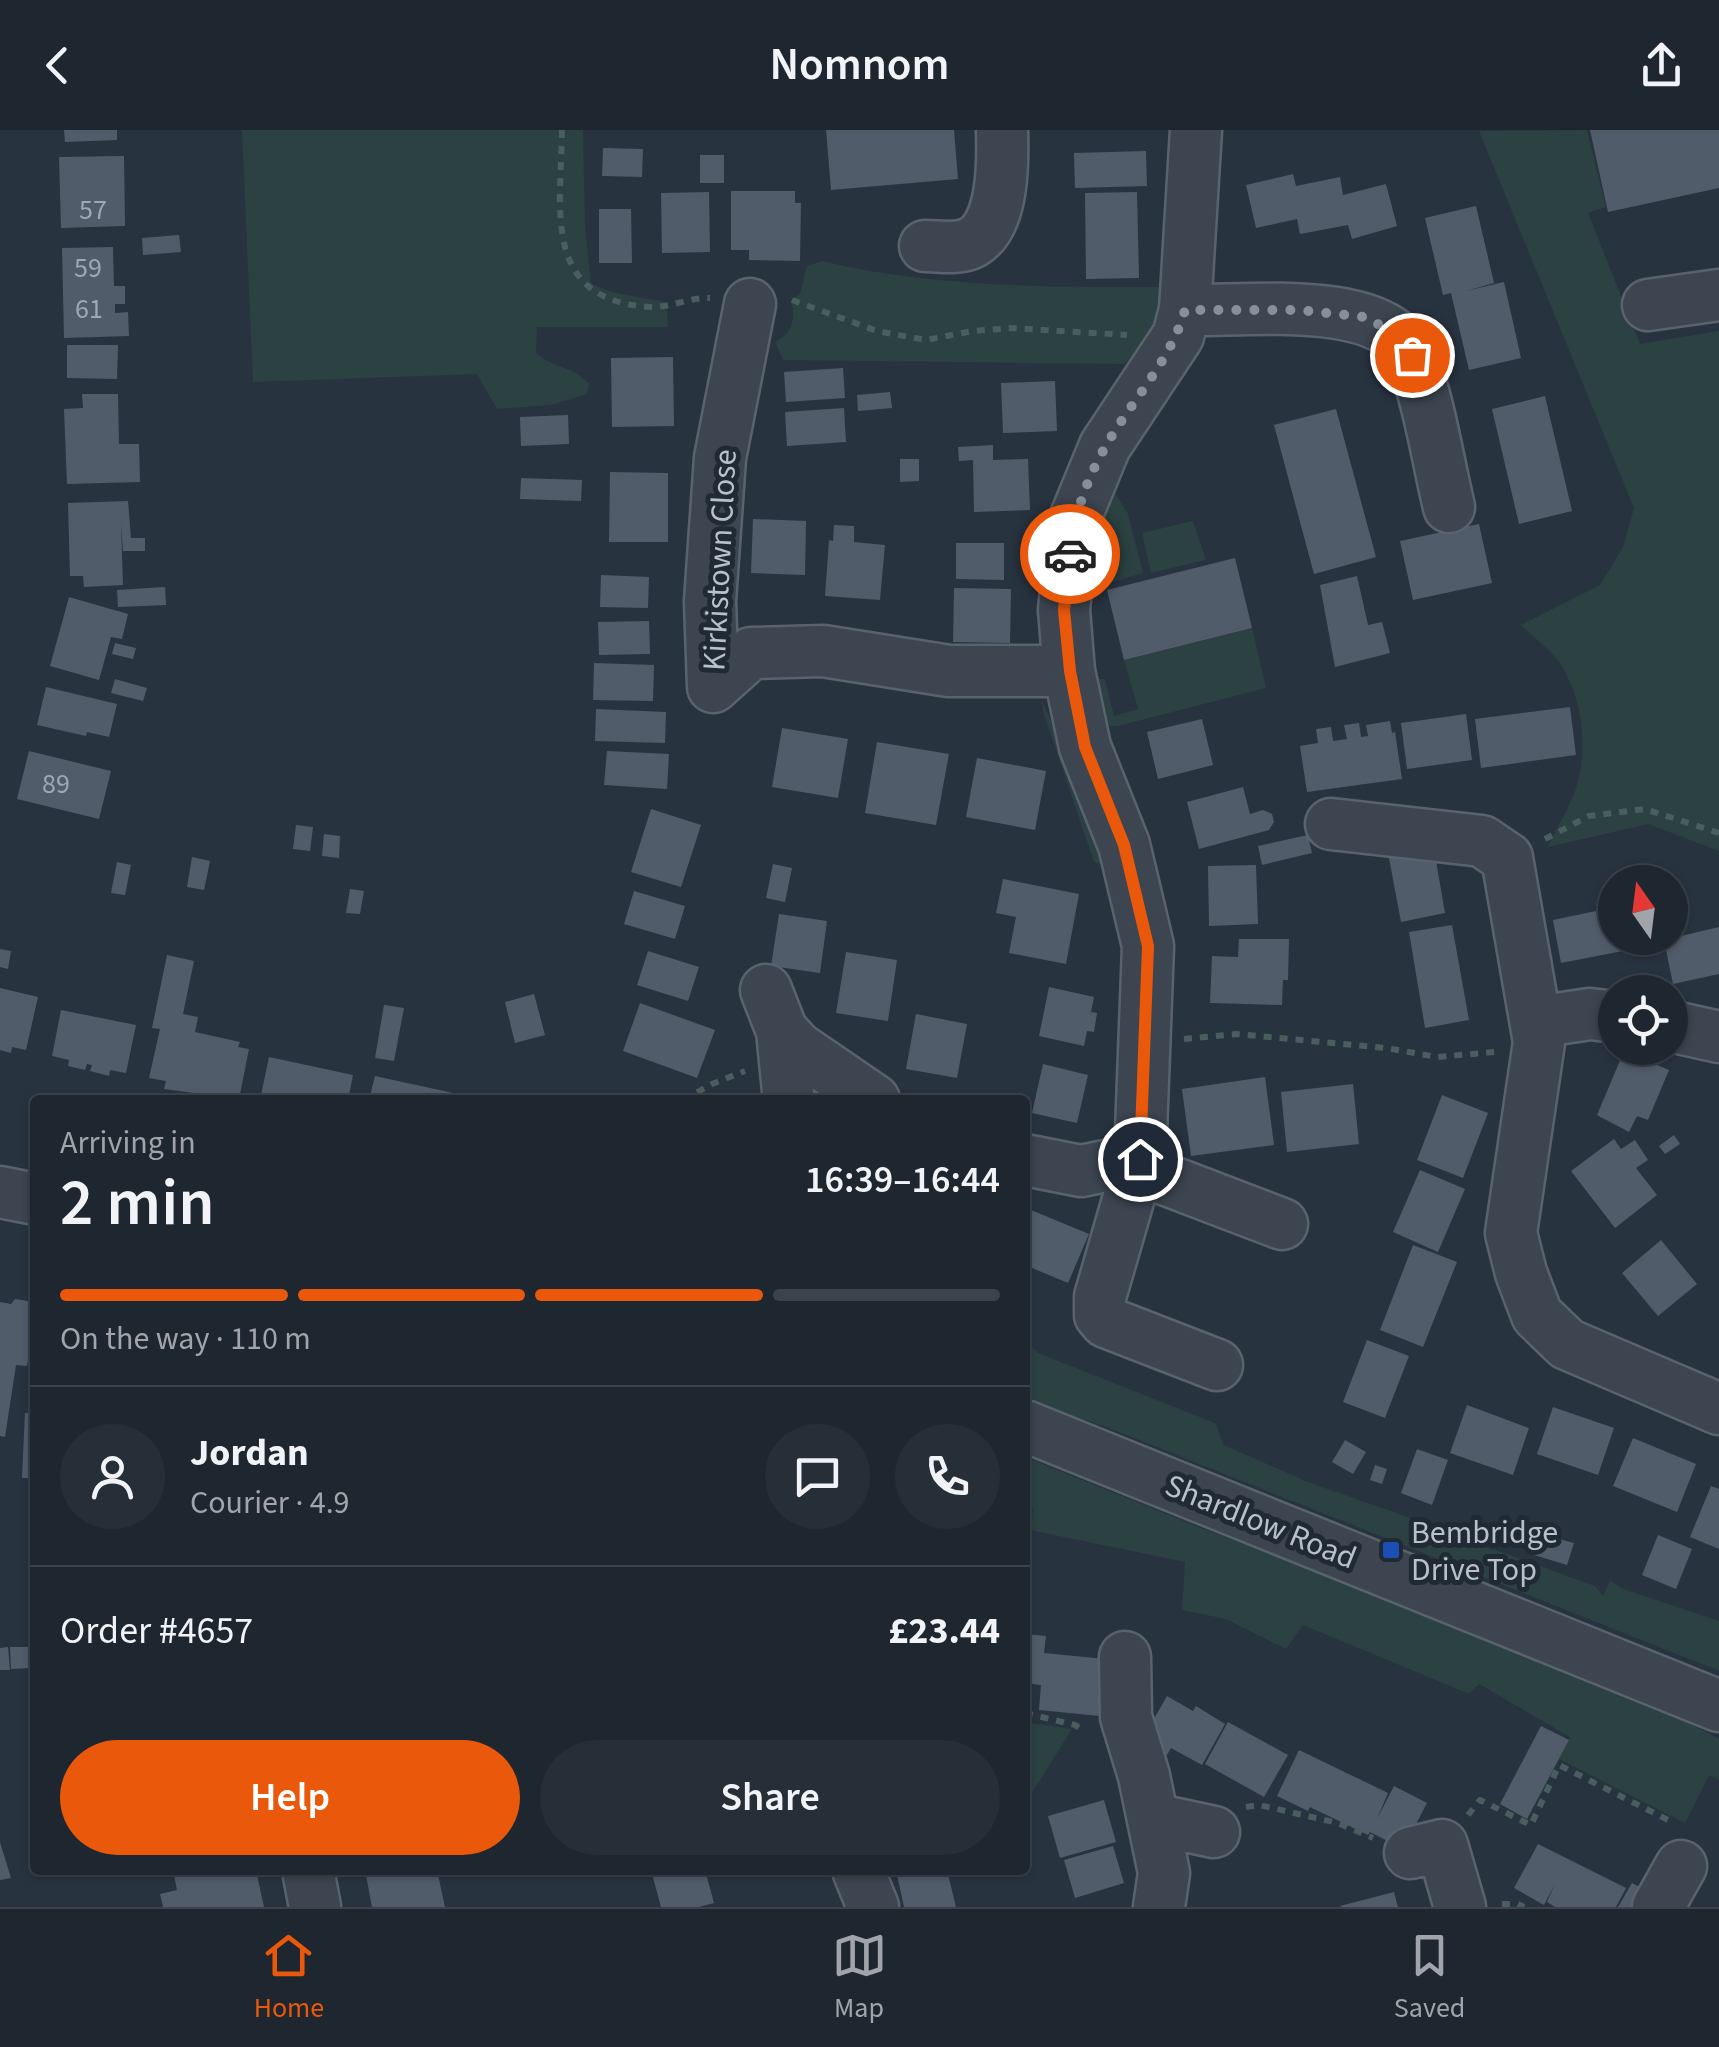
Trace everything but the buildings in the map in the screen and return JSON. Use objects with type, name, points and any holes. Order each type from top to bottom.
[{"type":"street","points":[[925,246],[953,247],[974,242],[993,216],[1001,190],[1002,130]]},
{"type":"street","points":[[1196,130],[1181,323],[1114,466],[1072,526],[1064,610],[1070,671],[1085,747],[1124,845],[1148,946],[1139,1164],[1099,1305],[1106,1322],[1217,1365]]},
{"type":"street","points":[[1648,306],[1719,294]]},
{"type":"street","name":"Kirkistown Close","points":[[750,304],[720,458],[710,602],[714,687],[751,653],[823,651],[948,671],[1070,671]]},
{"type":"street","points":[[1181,323],[1298,310],[1365,317],[1394,333],[1412,355],[1450,507]]},
{"type":"street","points":[[1332,824],[1482,841],[1507,858],[1531,1038],[1511,1233],[1521,1273],[1538,1315],[1567,1344],[1719,1409]]},
{"type":"street","points":[[1531,1038],[1590,1014],[1598,1015]]},
{"type":"street","points":[[1688,1030],[1719,1037]]},
{"type":"street","points":[[780,1042],[798,1048],[867,1095]]},
{"type":"street","points":[[1030,1161],[1081,1172],[1139,1164],[1282,1224]]},
{"type":"street","points":[[0,1192],[30,1198]]},
{"type":"street","name":"Shardlow Road","points":[[1030,1428],[1719,1706]]},
{"type":"street","points":[[1125,1657],[1126,1717],[1164,1873],[1160,1907]]},
{"type":"street","points":[[1148,1798],[1214,1832]]},
{"type":"street","points":[[1426,1849],[1460,1907]]},
{"type":"street","points":[[309,1875],[316,1907]]},
{"type":"street","points":[[860,1875],[873,1907]]},
{"type":"path","points":[[562,130],[559,223],[570,261],[586,290],[612,300],[653,308],[699,298],[750,304],[791,300],[877,331],[926,340],[972,330],[1181,323]]},
{"type":"path","points":[[1589,816],[1645,809],[1719,833]]},
{"type":"path","points":[[1144,1049],[1174,1040],[1236,1034],[1386,1048],[1437,1057],[1531,1038]]},
{"type":"path","points":[[692,1095],[780,1042]]},
{"type":"path","points":[[1426,1849],[1480,1800],[1531,1825],[1559,1765],[1694,1833],[1670,1886]]},
{"type":"green space","points":[[242,130],[583,130],[585,226],[591,283],[609,291],[666,303],[668,327],[537,327],[536,353],[589,384],[587,394],[551,405],[497,409],[477,374],[253,382]]},
{"type":"green space","points":[[1587,130],[1606,207],[1588,213],[1640,344],[1719,331],[1719,851],[1648,824],[1548,847],[1579,775],[1579,709],[1560,663],[1521,625],[1600,585],[1623,547],[1634,508],[1479,131]]},
{"type":"green space","points":[[822,261],[949,281],[1165,287],[1151,336],[1124,364],[783,360],[775,342],[792,324],[791,300],[800,294],[807,266]]},
{"type":"green space","points":[[1112,488],[1128,514],[1143,573],[1082,591]]},
{"type":"green space","points":[[1193,521],[1206,560],[1151,573],[1142,533]]},
{"type":"green space","points":[[1252,628],[1266,688],[1118,726],[1104,726],[1093,679],[1105,679],[1114,716],[1138,709],[1124,660]]},
{"type":"green space","points":[[1042,700],[1110,860],[1102,865],[1094,862]]},
{"type":"green space","points":[[1030,1345],[1038,1353],[1215,1423],[1224,1445],[1308,1482],[1405,1516],[1437,1534],[1496,1550],[1595,1586],[1603,1596],[1610,1580],[1621,1588],[1719,1621],[1719,1671],[1104,1426],[1030,1404]]},
{"type":"green space","points":[[1030,1459],[1201,1528],[1606,1678],[1719,1739],[1719,1780],[1709,1775],[1685,1823],[1559,1759],[1570,1737],[1479,1684],[1469,1694],[1303,1625],[1286,1649],[1226,1619],[1182,1610],[1185,1562],[1030,1530],[1033,1508]]},
{"type":"green space","points":[[1030,1723],[1072,1729],[1030,1796]]},
{"type":"way so far","points":[[1070,554],[1072,526],[1105,446],[1178,336],[1185,310],[1298,310],[1365,317],[1394,333],[1412,355]]},
{"type":"place","name":"Bembridge Drive Top","points":[[1391,1550]]},
{"type":"route","points":[[1070,554],[1064,610],[1070,671],[1085,747],[1124,845],[1148,946],[1140,1159]]}]
